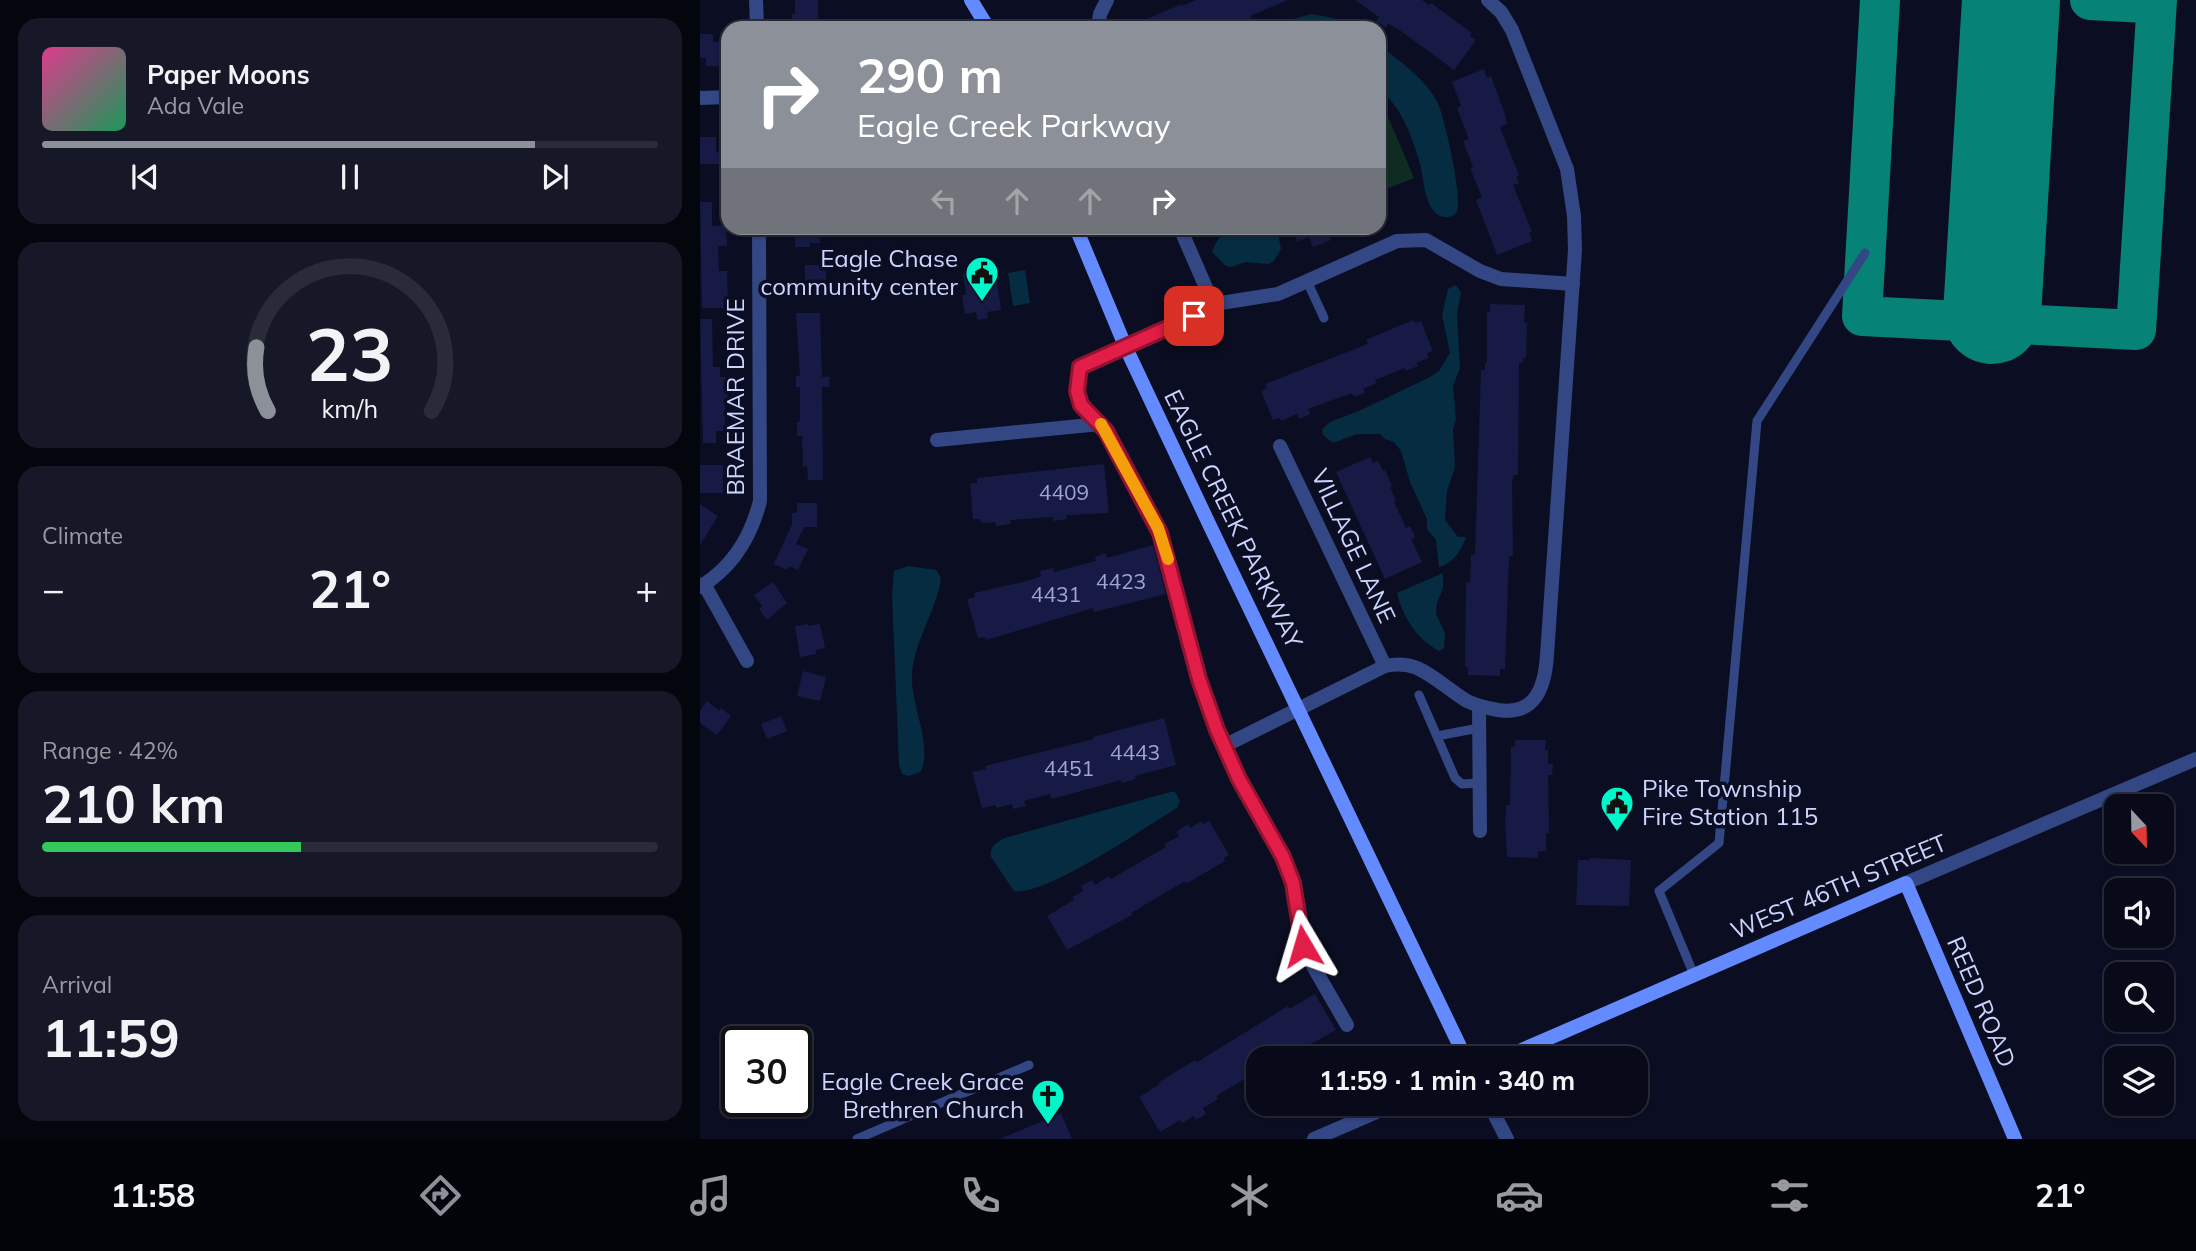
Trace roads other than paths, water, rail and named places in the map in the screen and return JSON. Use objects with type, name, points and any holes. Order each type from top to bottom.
[{"type":"main road","points":[[971,0],[984,21]]},
{"type":"main road","name":"EAGLE CREEK PARKWAY","points":[[1079,235],[1126,348],[1460,1046]]},
{"type":"main road","name":"WEST 46TH STREET","points":[[1531,1046],[1906,883]]},
{"type":"main road","name":"REED ROAD","points":[[1906,883],[2015,1139]]},
{"type":"street","points":[[756,0],[757,21]]},
{"type":"street","points":[[1099,21],[1107,0]]},
{"type":"street","points":[[1224,746],[1385,666],[1403,665],[1416,668],[1479,707],[1510,711],[1526,706],[1537,696],[1545,678],[1573,284],[1574,216],[1567,169],[1512,30],[1501,12],[1488,0]]},
{"type":"street","points":[[700,98],[721,97]]},
{"type":"street","name":"BRAEMAR DRIVE","points":[[702,585],[726,567],[739,551],[752,527],[760,501],[759,235]]},
{"type":"street","points":[[1183,235],[1213,306]]},
{"type":"street","points":[[1347,1025],[1308,959],[1302,942],[1291,875],[1224,746],[1199,679],[1160,533],[1100,424],[1084,409],[1079,398],[1079,370],[1080,367],[1213,306],[1278,294],[1397,241],[1426,240],[1480,271],[1501,279],[1573,284]]},
{"type":"street","points":[[937,440],[1100,424]]},
{"type":"street","name":"VILLAGE LANE","points":[[1280,446],[1385,666]]},
{"type":"street","points":[[702,585],[747,661]]},
{"type":"street","points":[[1479,707],[1480,831]]},
{"type":"street","name":"WEST 46TH STREET","points":[[1906,883],[2196,758]]},
{"type":"street","points":[[1314,1139],[1367,1116]]},
{"type":"street","points":[[1495,1116],[1507,1139]]},
{"type":"lane","points":[[1694,975],[1659,891],[1719,843],[1757,421],[1865,253]]},
{"type":"lane","points":[[1307,281],[1324,318]]},
{"type":"lane","points":[[1419,695],[1455,778],[1462,784],[1479,783]]},
{"type":"lane","points":[[1437,736],[1479,728]]},
{"type":"lane","points":[[858,1139],[1029,1065]]},
{"type":"water","points":[[1311,14],[1339,21],[1289,21]]},
{"type":"water","points":[[1386,51],[1420,79],[1439,106],[1456,177],[1458,204],[1455,214],[1440,216],[1430,205],[1418,155],[1405,123],[1386,96]]},
{"type":"water","points":[[1224,235],[1278,235],[1281,249],[1274,261],[1268,264],[1246,262],[1231,267],[1226,266],[1212,252],[1217,241]]},
{"type":"water","points":[[1025,270],[1030,303],[1013,306],[1008,273]]},
{"type":"water","points":[[1456,285],[1461,293],[1457,313],[1460,368],[1453,386],[1456,420],[1453,429],[1455,467],[1447,491],[1445,520],[1458,537],[1466,537],[1456,556],[1439,567],[1436,540],[1427,529],[1427,519],[1410,482],[1401,451],[1394,442],[1380,434],[1357,434],[1333,443],[1323,435],[1322,429],[1330,422],[1359,411],[1439,371],[1450,353],[1442,315],[1448,289]]},
{"type":"water","points":[[908,566],[936,570],[941,578],[912,669],[913,692],[924,752],[920,772],[909,776],[902,774],[899,764],[892,594],[894,571]]},
{"type":"water","points":[[1443,573],[1443,588],[1436,614],[1445,633],[1444,648],[1439,651],[1412,627],[1397,593]]},
{"type":"water","points":[[1175,792],[1180,801],[1177,808],[1096,859],[1049,883],[1029,890],[1014,891],[991,857],[993,846],[1008,837]]},
{"type":"place","name":"Eagle Chase community center","points":[[982,303]]},
{"type":"place","name":"Pike Township Fire Station 115","points":[[1617,833]]},
{"type":"place","name":"Eagle Creek Grace Brethren Church","points":[[1048,1126]]}]
